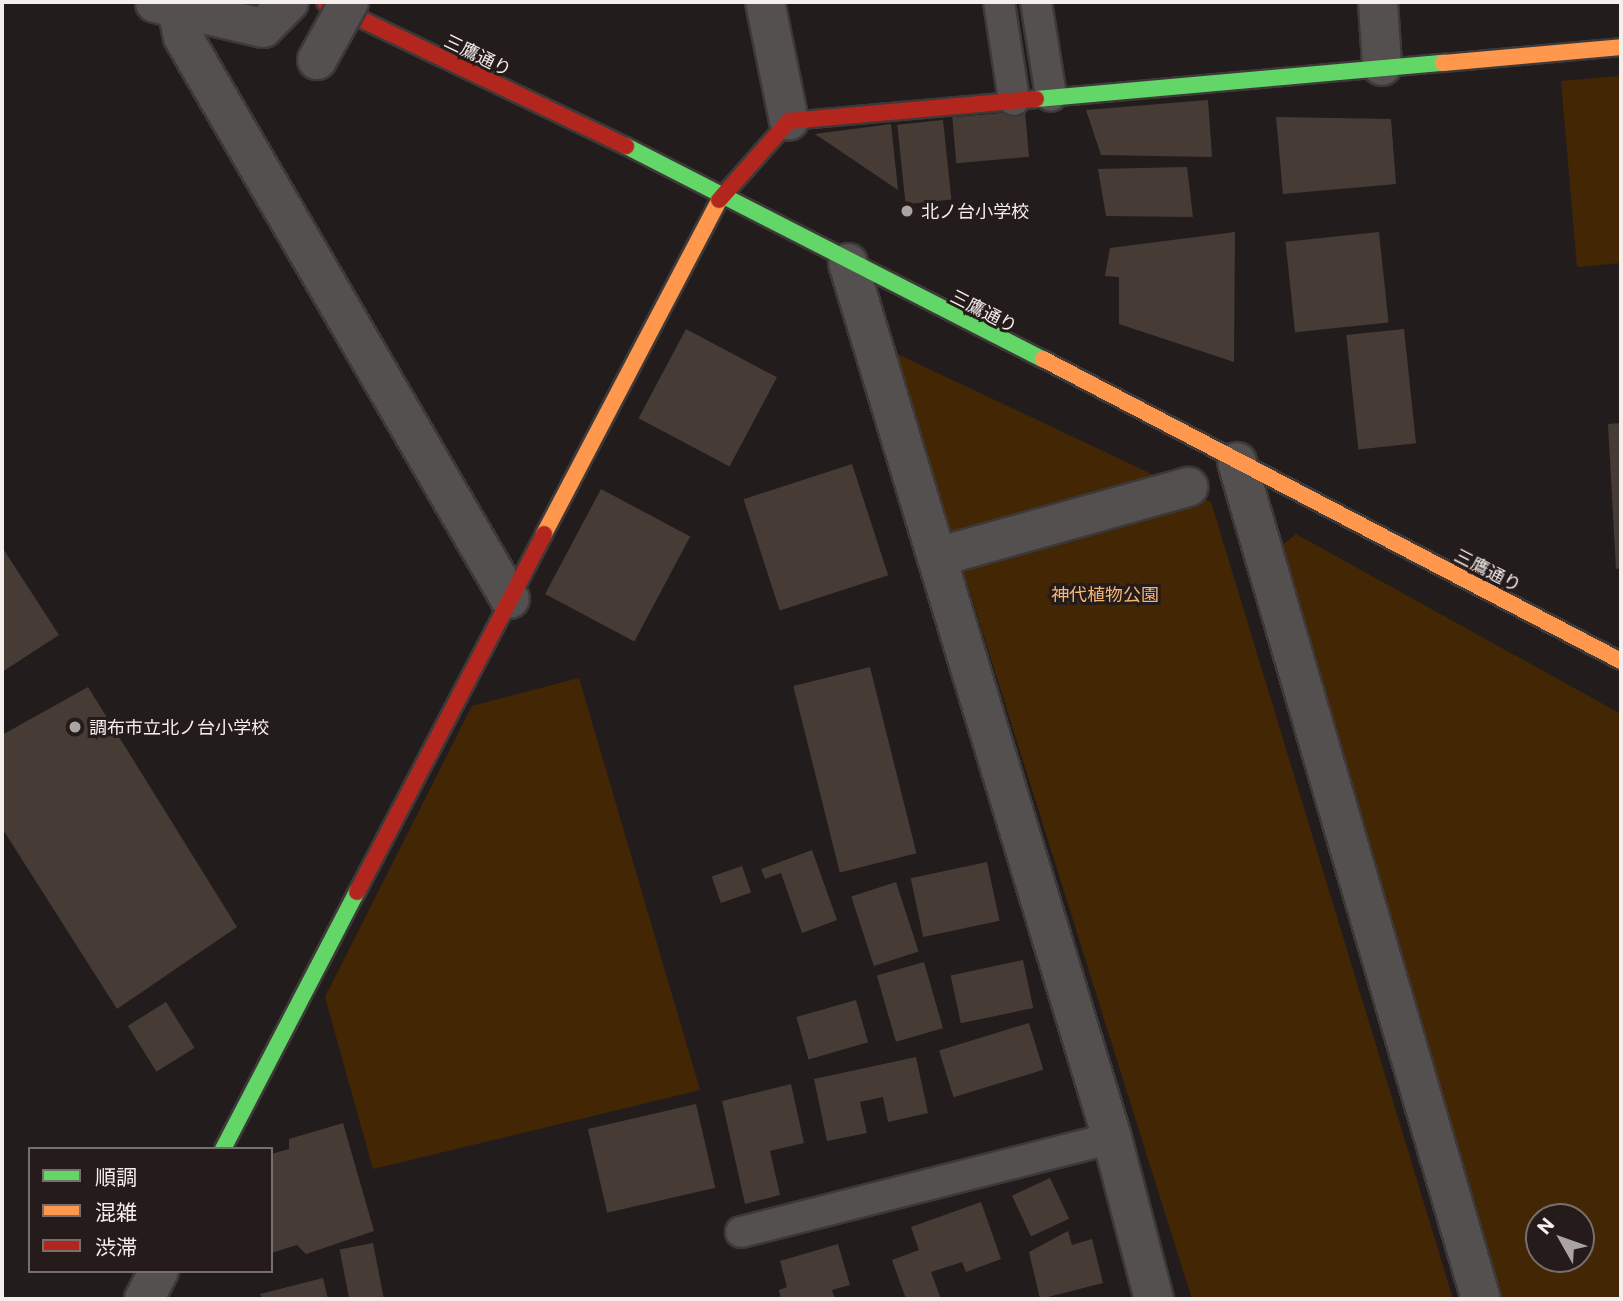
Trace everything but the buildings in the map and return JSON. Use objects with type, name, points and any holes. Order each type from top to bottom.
[{"type":"street","points":[[163,4],[263,28],[289,2]]},
{"type":"street","name":"三鷹通り","points":[[326,2],[723,192],[848,263],[1621,661]]},
{"type":"street","points":[[317,60],[349,2]]},
{"type":"street","points":[[765,2],[789,121]]},
{"type":"street","points":[[1378,2],[1382,66]]},
{"type":"street","points":[[163,4],[510,599]]},
{"type":"street","points":[[224,1147],[723,192],[789,121],[1382,66],[1621,47]]},
{"type":"street","points":[[848,263],[1112,1138],[1154,1299]]},
{"type":"street","points":[[1237,462],[1481,1299]]},
{"type":"street","points":[[937,557],[1188,487]]},
{"type":"street","points":[[144,1299],[158,1273]]},
{"type":"lane","points":[[999,2],[1014,100]]},
{"type":"lane","points":[[1036,2],[1051,96]]},
{"type":"lane","points":[[741,1233],[1112,1138]]},
{"type":"green space","points":[[1621,76],[1621,263],[1577,267],[1561,81]]},
{"type":"green space","name":"神代植物公園","points":[[895,353],[1211,502],[1453,1299],[1192,1299]]},
{"type":"green space","points":[[1296,534],[1619,713],[1621,1299],[1503,1299],[1281,546]]},
{"type":"green space","points":[[579,678],[700,1090],[373,1169],[325,997],[472,706]]},
{"type":"traffic: fast","points":[[1036,99],[1443,63]]},
{"type":"traffic: fast","points":[[626,146],[1043,359]]},
{"type":"traffic: fast","points":[[224,1147],[357,892]]},
{"type":"traffic: slow","points":[[1443,63],[1621,47]]},
{"type":"traffic: slow","points":[[544,534],[719,200]]},
{"type":"traffic: slow","points":[[1043,359],[1621,661]]},
{"type":"traffic: jam","points":[[325,2],[626,146]]},
{"type":"traffic: jam","points":[[719,200],[789,121],[1036,99]]},
{"type":"traffic: jam","points":[[357,892],[544,534]]},
{"type":"place","name":"北ノ台小学校","points":[[907,211]]},
{"type":"place","name":"調布市立北ノ台小学校","points":[[75,727]]}]
